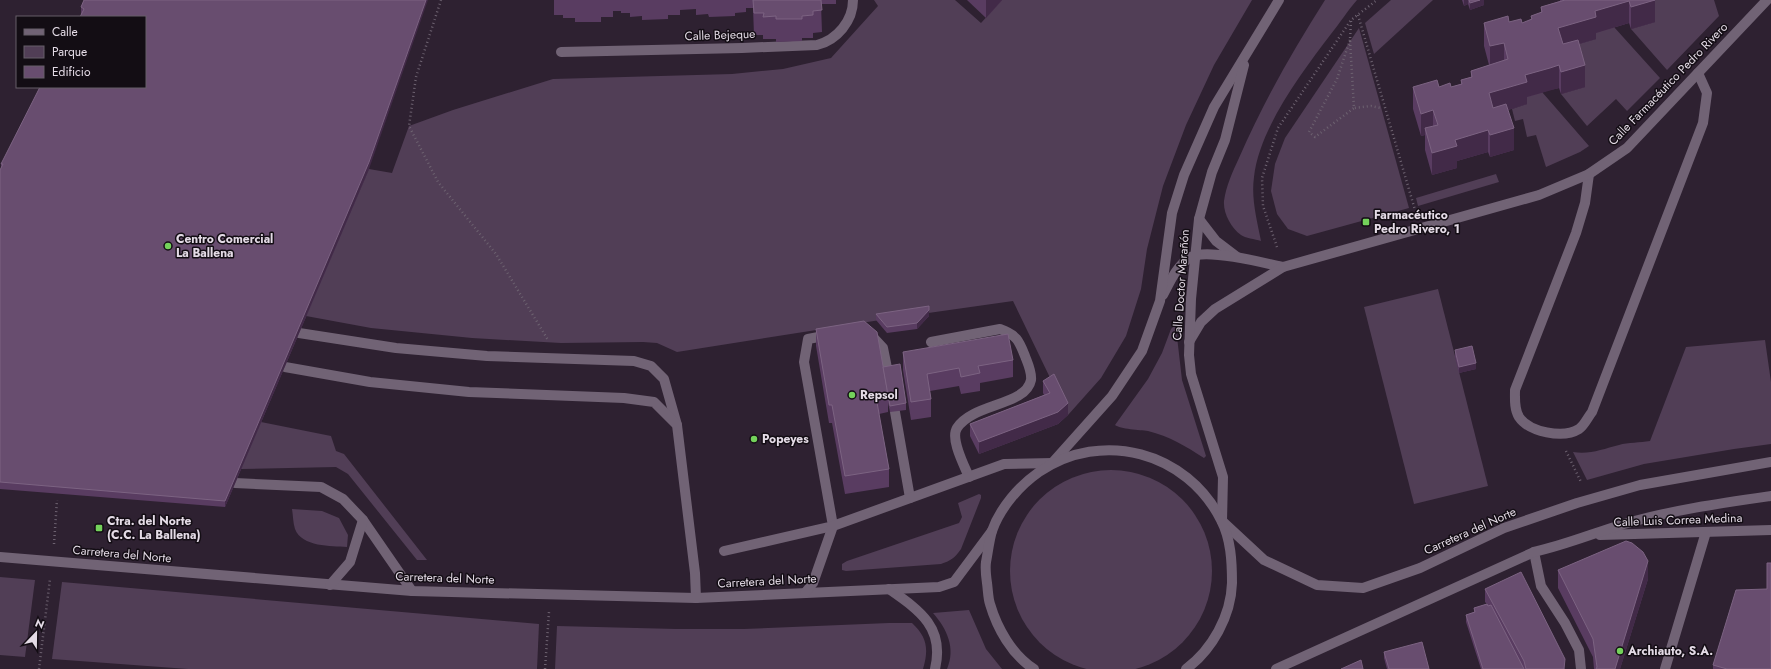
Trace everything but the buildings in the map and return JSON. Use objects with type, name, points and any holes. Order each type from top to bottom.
[{"type":"street","name":"Calle Bejeque","points":[[561,52],[742,48],[817,44],[826,42],[844,28],[853,7],[853,0]]},
{"type":"street","name":"Calle Doctor Marañón","points":[[1053,463],[1112,396],[1142,351],[1160,301],[1172,213],[1184,175],[1214,108],[1279,0]]},
{"type":"street","name":"Calle Farmacéutico Pedro Rivero","points":[[1189,342],[1201,322],[1215,309],[1283,267],[1539,195],[1589,174],[1627,148],[1767,0]]},
{"type":"street","name":"Calle Doctor Marañón","points":[[1222,521],[1223,477],[1191,374],[1189,342],[1199,219],[1212,172],[1225,140],[1247,54]]},
{"type":"street","points":[[1589,174],[1586,203],[1576,233],[1515,390],[1514,403],[1519,417],[1532,427],[1547,433],[1564,434],[1579,429],[1592,412],[1703,123],[1707,93],[1698,73]]},
{"type":"street","name":"Calle Farmacéutico Pedro Rivero","points":[[1199,219],[1216,241],[1237,257]]},
{"type":"street","name":"Calle Farmacéutico Pedro Rivero","points":[[1160,301],[1178,268],[1190,257],[1204,253],[1237,257],[1283,267]]},
{"type":"street","points":[[858,330],[865,329],[883,348],[888,373]]},
{"type":"street","points":[[931,342],[1000,329],[1010,332],[1018,340],[1031,372],[1031,379],[1028,387],[1017,397],[971,414],[956,428],[955,441],[969,476]]},
{"type":"street","points":[[299,333],[396,348],[487,356],[634,361],[651,366],[664,379],[677,424],[695,574],[696,598]]},
{"type":"street","points":[[805,593],[813,583],[833,526],[804,362],[808,339],[836,334]]},
{"type":"street","points":[[285,367],[370,382],[462,391],[624,398],[654,402],[677,424]]},
{"type":"street","points":[[895,412],[910,498]]},
{"type":"street","points":[[1034,669],[1027,665],[1004,637],[989,603],[986,566],[992,531],[1006,503],[1027,480],[1053,463],[1084,452],[1117,450],[1150,456],[1179,471],[1204,493],[1222,521],[1232,557],[1232,595],[1219,631],[1196,661],[1186,669]]},
{"type":"street","name":"Carretera del Norte","points":[[1222,521],[1264,560],[1317,585],[1363,588],[1420,568],[1504,528],[1589,499],[1640,485],[1771,462]]},
{"type":"street","points":[[724,551],[833,526],[1004,464],[1053,463]]},
{"type":"street","points":[[235,483],[321,487],[343,499],[363,520],[412,591]]},
{"type":"street","points":[[1276,669],[1534,552],[1560,546],[1586,536],[1662,514],[1771,496]]},
{"type":"street","points":[[330,585],[350,562],[363,520]]},
{"type":"street","name":"Calle Luis Correa Medina","points":[[1586,536],[1771,530]]},
{"type":"street","name":"Carretera del Norte","points":[[0,557],[412,591],[696,598],[939,587],[954,582],[992,531]]},
{"type":"street","points":[[1665,669],[1706,532]]},
{"type":"street","points":[[1534,552],[1541,586],[1565,623],[1580,650],[1581,669]]},
{"type":"street","points":[[889,589],[918,610],[935,633],[938,659],[935,669]]},
{"type":"path","points":[[441,0],[416,77],[409,126],[438,182],[496,254],[549,342]]},
{"type":"path","points":[[1283,267],[1264,206],[1262,178],[1278,128],[1351,20],[1377,0]]},
{"type":"path","points":[[1358,15],[1421,228]]},
{"type":"path","points":[[1351,20],[1350,40],[1354,108]]},
{"type":"path","points":[[1350,40],[1337,79],[1310,132],[1315,137],[1354,108],[1371,106],[1381,108]]},
{"type":"path","points":[[1566,450],[1589,499]]},
{"type":"path","points":[[39,669],[52,562],[57,500]]},
{"type":"path","points":[[545,669],[550,595]]},
{"type":"green space","points":[[874,0],[955,0],[981,23],[1002,0],[1252,0],[1214,65],[1186,125],[1163,186],[1147,249],[1141,289],[1126,336],[1101,378],[1068,415],[1013,301],[893,318],[677,352],[657,343],[561,343],[472,338],[371,328],[306,316],[369,169],[392,173],[409,126],[453,110],[553,79],[732,74],[783,69],[831,58],[878,6]]},
{"type":"green space","points":[[1325,0],[1357,0],[1295,83],[1264,140],[1258,159],[1253,185],[1256,217],[1261,241],[1245,237],[1237,232],[1226,215],[1224,201],[1228,184],[1248,137],[1268,97],[1301,38]]},
{"type":"green space","points":[[1391,0],[1433,0],[1374,54],[1365,23]]},
{"type":"green space","points":[[1648,0],[1714,0],[1719,16],[1667,70],[1631,29],[1655,22]]},
{"type":"green space","points":[[1614,27],[1660,78],[1627,111],[1616,99],[1587,126],[1561,94],[1585,87],[1558,50],[1596,39],[1595,33]]},
{"type":"green space","points":[[1359,28],[1409,208],[1307,236],[1288,229],[1277,214],[1271,191],[1275,164],[1285,138]]},
{"type":"green space","points":[[1542,92],[1589,146],[1580,152],[1546,167],[1536,135],[1527,137],[1523,119],[1515,121],[1512,109],[1527,104],[1525,97]]},
{"type":"green space","points":[[1496,174],[1499,182],[1418,206],[1416,198]]},
{"type":"green space","points":[[1438,289],[1488,486],[1414,504],[1364,307]]},
{"type":"green space","points":[[1174,326],[1176,328],[1182,380],[1206,456],[1204,458],[1163,436],[1148,431],[1115,425],[1148,379],[1162,353],[1171,329]]},
{"type":"green space","points":[[1765,340],[1771,382],[1771,444],[1644,464],[1587,480],[1573,452],[1590,452],[1623,444],[1650,441],[1686,347]]},
{"type":"green space","points":[[261,422],[331,436],[336,451],[344,454],[427,560],[417,560],[348,474],[336,467],[241,469]]},
{"type":"green space","points":[[1101,470],[1121,470],[1140,474],[1159,482],[1175,493],[1189,507],[1200,523],[1208,542],[1212,561],[1212,581],[1208,600],[1195,627],[1175,649],[1167,655],[1150,664],[1131,670],[1091,670],[1072,664],[1055,655],[1033,635],[1022,619],[1014,600],[1010,581],[1010,561],[1014,542],[1022,523],[1033,507],[1047,493],[1063,482],[1082,474]]},
{"type":"green space","points":[[979,494],[981,495],[981,498],[961,549],[957,555],[950,560],[941,564],[846,571],[842,570],[842,564],[847,561],[959,523],[962,517],[958,503]]},
{"type":"green space","points":[[292,509],[322,511],[339,518],[348,535],[347,547],[325,546],[304,539],[295,529]]},
{"type":"green space","points":[[0,577],[35,580],[25,657],[0,655]]},
{"type":"green space","points":[[62,582],[539,624],[537,669],[188,669],[52,659]]},
{"type":"green space","points":[[969,610],[986,649],[1002,669],[947,669],[951,654],[949,639],[933,613]]},
{"type":"green space","points":[[912,623],[921,633],[924,638],[926,649],[923,669],[555,669],[557,626],[744,629]]},
{"type":"place","name":"Farmacéutico Pedro Rivero, 1","points":[[1366,222]]},
{"type":"place","name":"Centro Comercial La Ballena","points":[[168,246]]},
{"type":"place","name":"Repsol","points":[[852,395]]},
{"type":"place","name":"Popeyes","points":[[754,439]]},
{"type":"place","name":"Ctra. del Norte (C.C. La Ballena)","points":[[99,528]]},
{"type":"place","name":"Archiauto, S.A.","points":[[1620,651]]}]
